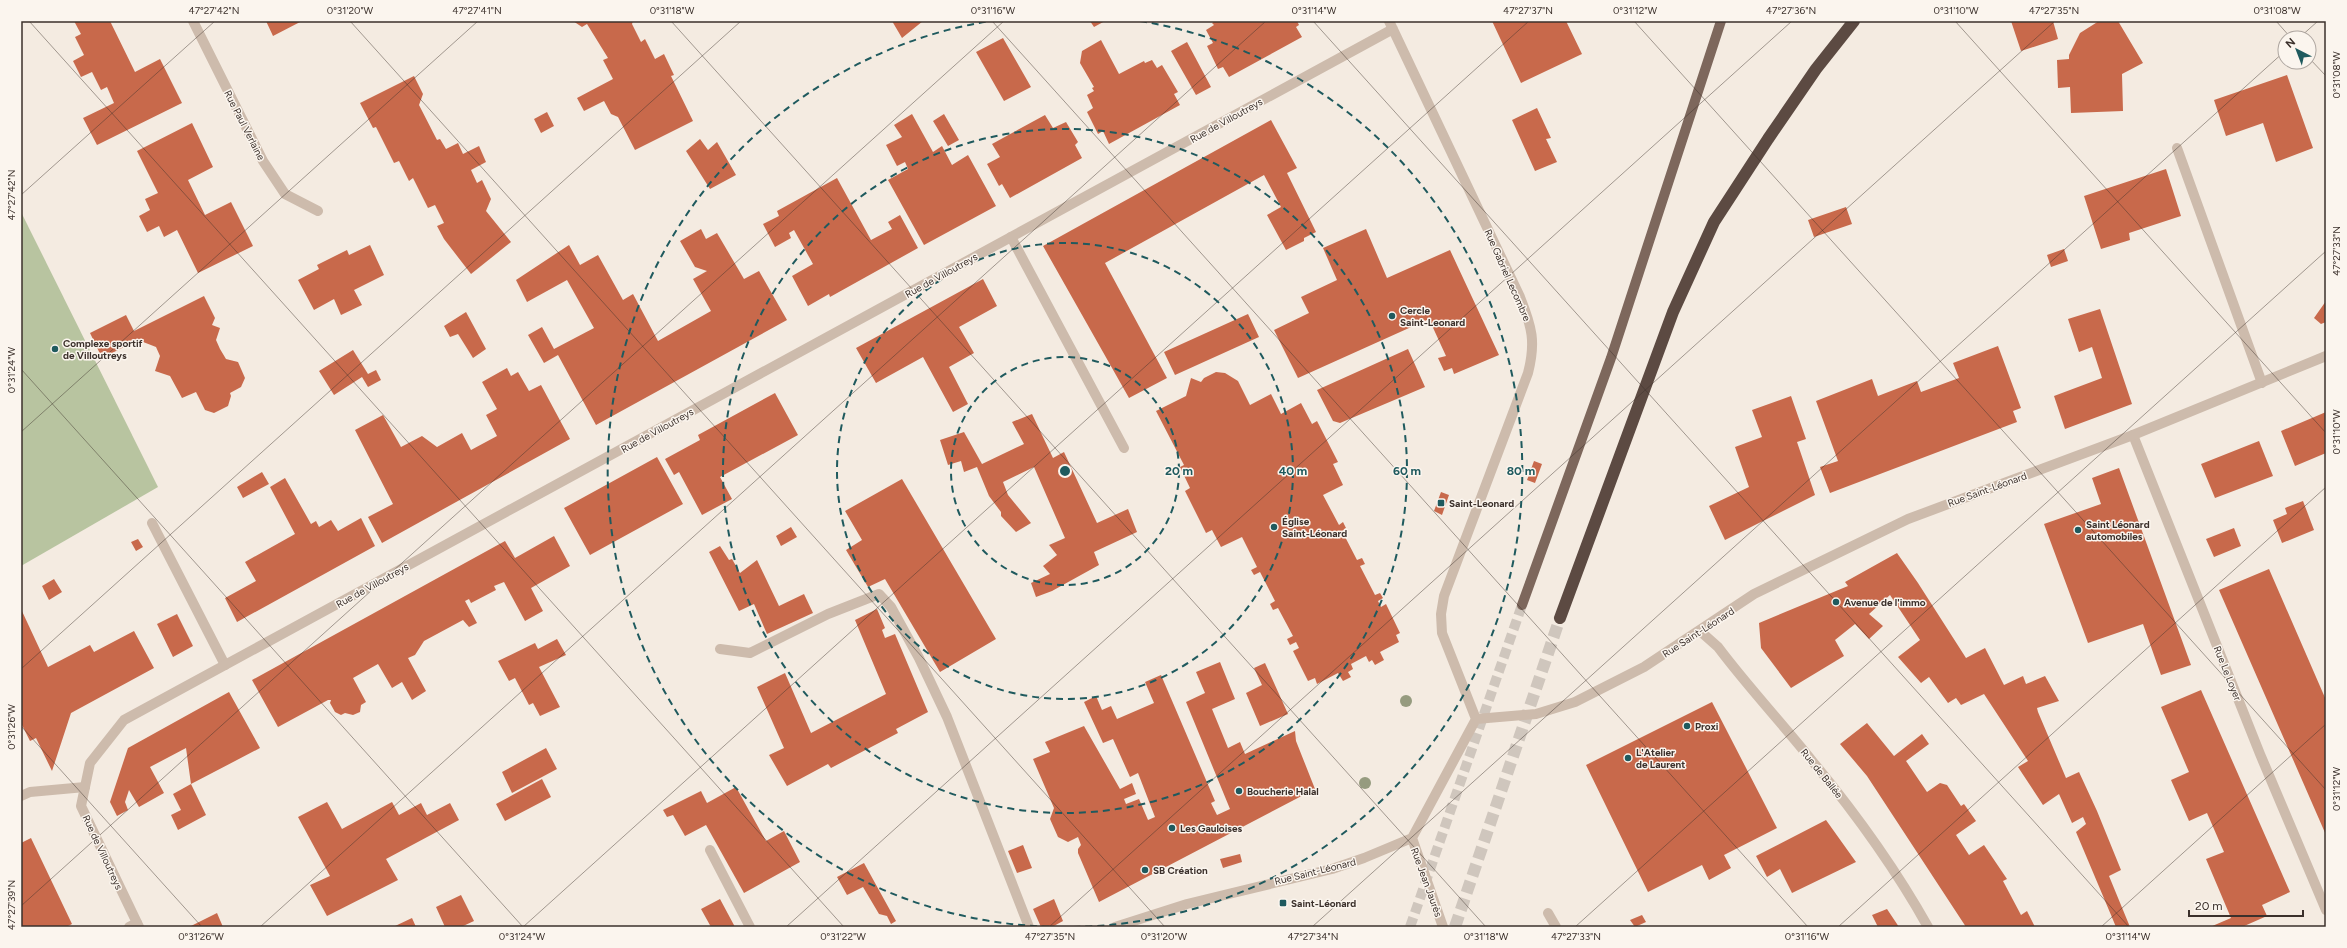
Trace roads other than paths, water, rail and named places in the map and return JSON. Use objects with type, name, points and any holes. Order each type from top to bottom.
[{"type":"highway","points":[[1560,618],[1673,312],[1714,222],[1816,69],[1854,21]]},
{"type":"main road","points":[[1522,605],[1611,358],[1721,21]]},
{"type":"street","name":"Rue Paul Verlaine","points":[[193,21],[263,161],[285,194],[318,211]]},
{"type":"street","name":"Rue de Villoutreys","points":[[135,926],[81,806],[90,762],[124,720],[1011,237],[1391,25]]},
{"type":"street","name":"Rue Gabriel Lecombre","points":[[1391,25],[1520,297],[1533,337],[1533,354],[1528,373],[1444,596],[1441,614],[1442,633],[1476,719]]},
{"type":"street","points":[[2177,148],[2262,383]]},
{"type":"street","points":[[1011,237],[1124,448]]},
{"type":"street","name":"Rue Saint-Léonard","points":[[1476,719],[1536,714],[1576,702],[1644,666],[1700,631],[1754,594],[1908,519],[2133,435],[2326,356]]},
{"type":"street","name":"Rue Le Loyer","points":[[2133,435],[2260,754],[2326,910]]},
{"type":"street","points":[[152,523],[225,665]]},
{"type":"street","points":[[720,649],[750,653],[828,614],[879,594],[891,607],[919,658],[947,717],[1029,927]]},
{"type":"street","name":"Rue de Ballée","points":[[1700,631],[1718,647],[1814,763],[1861,824],[1906,887],[1928,927]]},
{"type":"street","points":[[1412,838],[1476,719]]},
{"type":"street","points":[[21,796],[30,792],[85,787]]},
{"type":"street","name":"Rue Saint-Léonard","points":[[1115,927],[1158,911],[1243,889],[1332,869],[1364,858],[1412,838]]},
{"type":"street","name":"Rue Jean Jaurès","points":[[1412,838],[1443,927]]},
{"type":"street","points":[[710,850],[750,927]]},
{"type":"street","points":[[1548,913],[1556,927]]},
{"type":"tunnel","points":[[1410,927],[1522,605]]},
{"type":"tunnel","points":[[1455,927],[1560,618]]},
{"type":"place","name":"Cercle Saint-Leonard","points":[[1392,316]]},
{"type":"place","name":"Complexe sportif de Villoutreys","points":[[55,349]]},
{"type":"place","name":"Saint-Leonard","points":[[1441,503]]},
{"type":"place","name":"Église Saint-Léonard","points":[[1274,527]]},
{"type":"place","name":"Saint Léonard automobiles","points":[[2078,530]]},
{"type":"place","name":"Avenue de l'immo","points":[[1836,602]]},
{"type":"place","name":"Proxi","points":[[1687,726]]},
{"type":"place","name":"L'Atelier de Laurent","points":[[1628,758]]},
{"type":"place","name":"Boucherie Halal","points":[[1239,791]]},
{"type":"place","name":"Les Gauloises","points":[[1172,828]]},
{"type":"place","name":"SB Création","points":[[1145,870]]},
{"type":"place","name":"Saint-Léonard","points":[[1283,903]]}]
